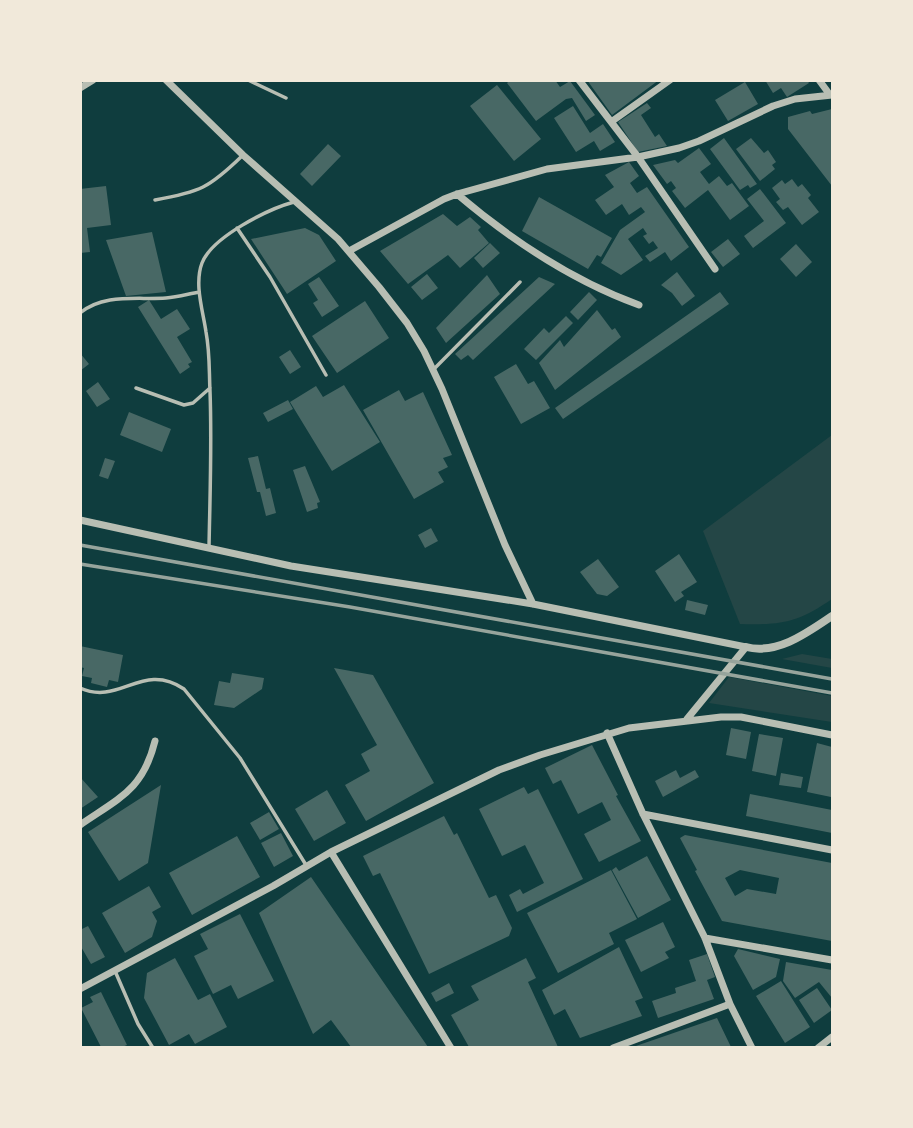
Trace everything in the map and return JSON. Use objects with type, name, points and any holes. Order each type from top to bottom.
[{"type":"street","points":[[80,88],[93,80]]},
{"type":"street","points":[[166,80],[243,155],[349,251],[401,316],[433,370],[505,545],[533,604]]},
{"type":"street","points":[[579,80],[638,157],[715,269]]},
{"type":"street","points":[[611,122],[670,80]]},
{"type":"street","points":[[819,80],[831,95]]},
{"type":"street","points":[[349,251],[457,194],[547,169],[638,157],[699,141],[773,106],[794,99],[831,95]]},
{"type":"street","points":[[457,194],[541,255],[617,297],[639,305]]},
{"type":"street","points":[[80,520],[291,566],[533,604],[746,647],[767,648],[782,644],[808,632],[832,616]]},
{"type":"street","points":[[686,720],[746,647]]},
{"type":"street","points":[[80,989],[331,852],[499,770],[607,733],[721,716],[832,735]]},
{"type":"street","points":[[607,733],[643,814],[705,938],[730,1004],[752,1048]]},
{"type":"street","points":[[80,825],[131,790],[139,781],[155,741]]},
{"type":"street","points":[[643,814],[832,850]]},
{"type":"street","points":[[331,852],[451,1048]]},
{"type":"street","points":[[705,938],[832,960]]},
{"type":"street","points":[[613,1048],[730,1004]]},
{"type":"street","points":[[818,1048],[832,1037]]},
{"type":"lane","points":[[248,80],[286,98]]},
{"type":"lane","points":[[155,200],[204,188],[222,176],[243,155]]},
{"type":"lane","points":[[208,549],[212,457],[211,360],[199,292],[202,263],[208,253],[237,228],[272,208],[295,201]]},
{"type":"lane","points":[[237,228],[270,277],[327,375]]},
{"type":"lane","points":[[433,370],[520,282]]},
{"type":"lane","points":[[80,313],[91,304],[113,299],[169,298],[199,292]]},
{"type":"lane","points":[[136,387],[184,405],[193,403],[210,388]]},
{"type":"lane","points":[[80,688],[94,692],[111,692],[140,680],[153,679],[176,683],[184,689],[240,758],[307,866]]},
{"type":"lane","points":[[115,971],[138,1024],[153,1048]]},
{"type":"shaded area","points":[[832,435],[832,599],[789,621],[740,624],[703,531]]},
{"type":"shaded area","points":[[802,654],[832,659],[832,668],[782,659]]},
{"type":"shaded area","points":[[729,677],[832,696],[832,722],[709,703]]},
{"type":"building","points":[[510,80],[555,80],[560,87],[570,81],[595,115],[586,121],[572,98],[566,99],[536,121],[507,83]]},
{"type":"building","points":[[587,80],[659,80],[612,115]]},
{"type":"building","points":[[765,80],[807,80],[809,83],[787,97],[781,88],[773,93]]},
{"type":"building","points":[[745,82],[758,104],[728,121],[715,100]]},
{"type":"building","points":[[497,85],[541,139],[514,161],[470,106]]},
{"type":"building","points":[[647,103],[651,108],[641,115],[655,137],[659,134],[667,146],[638,152],[618,122]]},
{"type":"building","points":[[573,106],[590,133],[603,124],[615,142],[600,151],[594,141],[576,152],[554,118]]},
{"type":"building","points":[[832,109],[832,186],[788,129],[788,117]]},
{"type":"building","points":[[724,138],[757,184],[740,190],[710,149]]},
{"type":"building","points":[[751,138],[764,153],[768,150],[776,162],[772,165],[775,169],[760,181],[736,149]]},
{"type":"building","points":[[328,144],[341,156],[312,186],[300,174]]},
{"type":"building","points":[[699,148],[711,164],[700,172],[709,184],[719,176],[727,186],[732,183],[749,206],[730,220],[708,190],[685,208],[672,191],[676,188],[671,181],[667,184],[653,165],[675,160],[678,163]]},
{"type":"building","points":[[629,162],[639,176],[630,183],[637,193],[647,187],[689,247],[671,261],[665,252],[650,262],[645,256],[658,248],[653,241],[649,244],[643,236],[647,234],[643,228],[628,239],[643,260],[621,275],[601,263],[620,230],[645,212],[641,207],[629,215],[622,204],[606,215],[595,200],[614,187],[605,175]]},
{"type":"building","points":[[792,179],[798,187],[802,184],[811,195],[808,198],[819,212],[802,225],[788,207],[783,210],[776,202],[780,199],[772,188],[782,180],[785,184]]},
{"type":"building","points":[[106,186],[111,225],[87,228],[90,252],[80,253],[80,189]]},
{"type":"building","points":[[760,189],[786,223],[753,248],[744,236],[764,221],[747,199]]},
{"type":"building","points":[[539,197],[612,238],[601,257],[597,255],[588,269],[522,231]]},
{"type":"building","points":[[443,214],[457,226],[470,217],[481,227],[478,230],[489,243],[460,268],[448,255],[408,284],[380,251]]},
{"type":"building","points":[[305,228],[319,235],[336,261],[287,294],[251,239]]},
{"type":"building","points":[[152,232],[166,292],[126,296],[106,240]]},
{"type":"building","points":[[728,239],[740,254],[723,267],[711,252]]},
{"type":"building","points":[[490,243],[500,253],[483,268],[474,258]]},
{"type":"building","points":[[796,244],[812,262],[796,277],[780,259]]},
{"type":"building","points":[[677,272],[695,296],[682,306],[672,293],[661,285]]},
{"type":"building","points":[[427,274],[438,288],[422,300],[411,287]]},
{"type":"building","points":[[487,275],[500,294],[446,343],[436,328]]},
{"type":"building","points":[[319,277],[339,306],[322,317],[313,303],[318,300],[308,284]]},
{"type":"building","points":[[539,277],[555,284],[473,360],[468,355],[461,360],[455,354]]},
{"type":"building","points":[[589,292],[597,300],[578,320],[570,312]]},
{"type":"building","points":[[720,292],[729,304],[563,419],[555,408]]},
{"type":"building","points":[[149,300],[161,319],[177,309],[190,329],[177,337],[192,362],[188,364],[190,367],[180,374],[138,307]]},
{"type":"building","points":[[365,301],[389,338],[337,373],[312,336]]},
{"type":"building","points":[[597,310],[621,337],[555,390],[539,363],[560,340],[564,347]]},
{"type":"building","points":[[566,316],[573,323],[536,360],[524,349],[544,328],[549,333]]},
{"type":"building","points":[[290,350],[301,367],[290,374],[279,357]]},
{"type":"building","points":[[80,353],[89,364],[80,371]]},
{"type":"building","points":[[516,364],[528,384],[534,381],[550,408],[521,424],[494,377]]},
{"type":"building","points":[[98,382],[110,399],[97,407],[86,391]]},
{"type":"building","points":[[344,385],[380,442],[332,471],[290,402],[316,386],[323,397]]},
{"type":"building","points":[[399,390],[405,401],[423,392],[452,455],[443,458],[448,467],[438,472],[444,482],[414,499],[363,410]]},
{"type":"building","points":[[288,400],[293,409],[268,422],[263,413]]},
{"type":"building","points":[[129,412],[171,429],[162,452],[120,435]]},
{"type":"building","points":[[258,456],[266,489],[270,488],[276,513],[266,516],[248,458]]},
{"type":"building","points":[[105,458],[115,461],[108,479],[99,476]]},
{"type":"building","points":[[305,466],[320,502],[317,503],[318,508],[307,512],[293,470]]},
{"type":"building","points":[[431,528],[438,541],[425,548],[418,535]]},
{"type":"building","points":[[679,554],[697,582],[681,592],[684,596],[675,602],[655,571]]},
{"type":"building","points":[[598,559],[619,587],[607,596],[597,594],[580,572]]},
{"type":"building","points":[[687,600],[708,605],[705,615],[685,610]]},
{"type":"building","points":[[80,646],[123,655],[118,682],[109,680],[107,687],[91,683],[92,678],[82,676],[84,668],[80,667]]},
{"type":"building","points":[[334,668],[373,675],[434,783],[366,821],[345,785],[370,771],[361,754],[377,745]]},
{"type":"building","points":[[232,673],[264,678],[262,689],[234,708],[214,705],[219,681],[230,683]]},
{"type":"building","points":[[731,728],[751,732],[746,759],[726,755]]},
{"type":"building","points":[[759,734],[783,738],[776,776],[752,771]]},
{"type":"building","points":[[817,743],[832,747],[831,797],[807,792]]},
{"type":"building","points":[[592,745],[641,841],[599,862],[584,834],[611,820],[602,802],[578,814],[561,780],[553,784],[545,768]]},
{"type":"building","points":[[676,770],[680,778],[695,770],[699,777],[663,797],[655,781]]},
{"type":"building","points":[[781,773],[803,777],[801,788],[779,785]]},
{"type":"building","points":[[80,777],[98,797],[80,809]]},
{"type":"building","points":[[161,785],[148,863],[119,881],[88,832]]},
{"type":"building","points":[[524,787],[528,794],[538,789],[583,879],[517,912],[509,895],[520,889],[523,894],[544,883],[525,845],[502,856],[479,809]]},
{"type":"building","points":[[327,790],[346,823],[314,841],[295,809]]},
{"type":"building","points":[[750,794],[832,810],[832,833],[746,816]]},
{"type":"building","points":[[269,812],[279,829],[260,840],[250,823]]},
{"type":"building","points":[[444,816],[454,835],[457,833],[489,898],[496,895],[512,928],[509,936],[429,974],[380,873],[373,876],[363,856]]},
{"type":"building","points":[[281,833],[293,856],[274,867],[261,843]]},
{"type":"building","points":[[685,835],[832,863],[832,941],[722,921],[680,838]],"holes":[[[740,870],[779,878],[776,894],[747,889],[735,896],[725,878]]]},
{"type":"building","points":[[237,836],[260,877],[192,915],[169,873]]},
{"type":"building","points":[[647,856],[671,900],[638,918],[612,870],[616,867],[619,871]]},
{"type":"building","points":[[611,870],[637,919],[609,933],[614,944],[558,973],[527,913]]},
{"type":"building","points":[[311,877],[428,1047],[351,1047],[331,1020],[313,1034],[259,913]]},
{"type":"building","points":[[149,886],[161,907],[152,912],[157,921],[152,937],[125,953],[102,913]]},
{"type":"building","points":[[240,914],[274,981],[238,999],[231,985],[213,994],[194,956],[208,949],[200,934]]},
{"type":"building","points":[[663,922],[675,947],[665,952],[669,958],[641,972],[625,940]]},
{"type":"building","points":[[88,926],[105,957],[91,964],[80,945],[80,930]]},
{"type":"building","points":[[619,947],[643,998],[635,1001],[642,1016],[580,1038],[565,1009],[554,1015],[542,990]]},
{"type":"building","points":[[738,949],[780,959],[776,977],[753,990],[734,956]]},
{"type":"building","points":[[707,954],[715,977],[707,980],[714,999],[658,1018],[652,1001],[676,993],[675,988],[696,981],[689,960]]},
{"type":"building","points":[[175,958],[198,1000],[210,994],[227,1027],[195,1044],[189,1034],[169,1045],[144,998],[147,973]]},
{"type":"building","points":[[526,958],[536,978],[528,982],[558,1047],[469,1047],[451,1015],[479,1000],[471,986]]},
{"type":"building","points":[[786,962],[832,970],[832,998],[819,982],[795,998],[783,981]]},
{"type":"building","points":[[781,981],[810,1027],[785,1043],[756,996]]},
{"type":"building","points":[[449,983],[454,993],[436,1002],[431,993]]},
{"type":"building","points":[[817,988],[832,1010],[814,1023],[799,1000]]},
{"type":"building","points":[[101,992],[127,1045],[101,1047],[81,1008],[93,1002],[90,997]]},
{"type":"building","points":[[717,1018],[731,1047],[633,1047]]},
{"type":"railway","points":[[80,545],[832,679]]},
{"type":"railway","points":[[80,564],[350,607],[832,693]]}]
